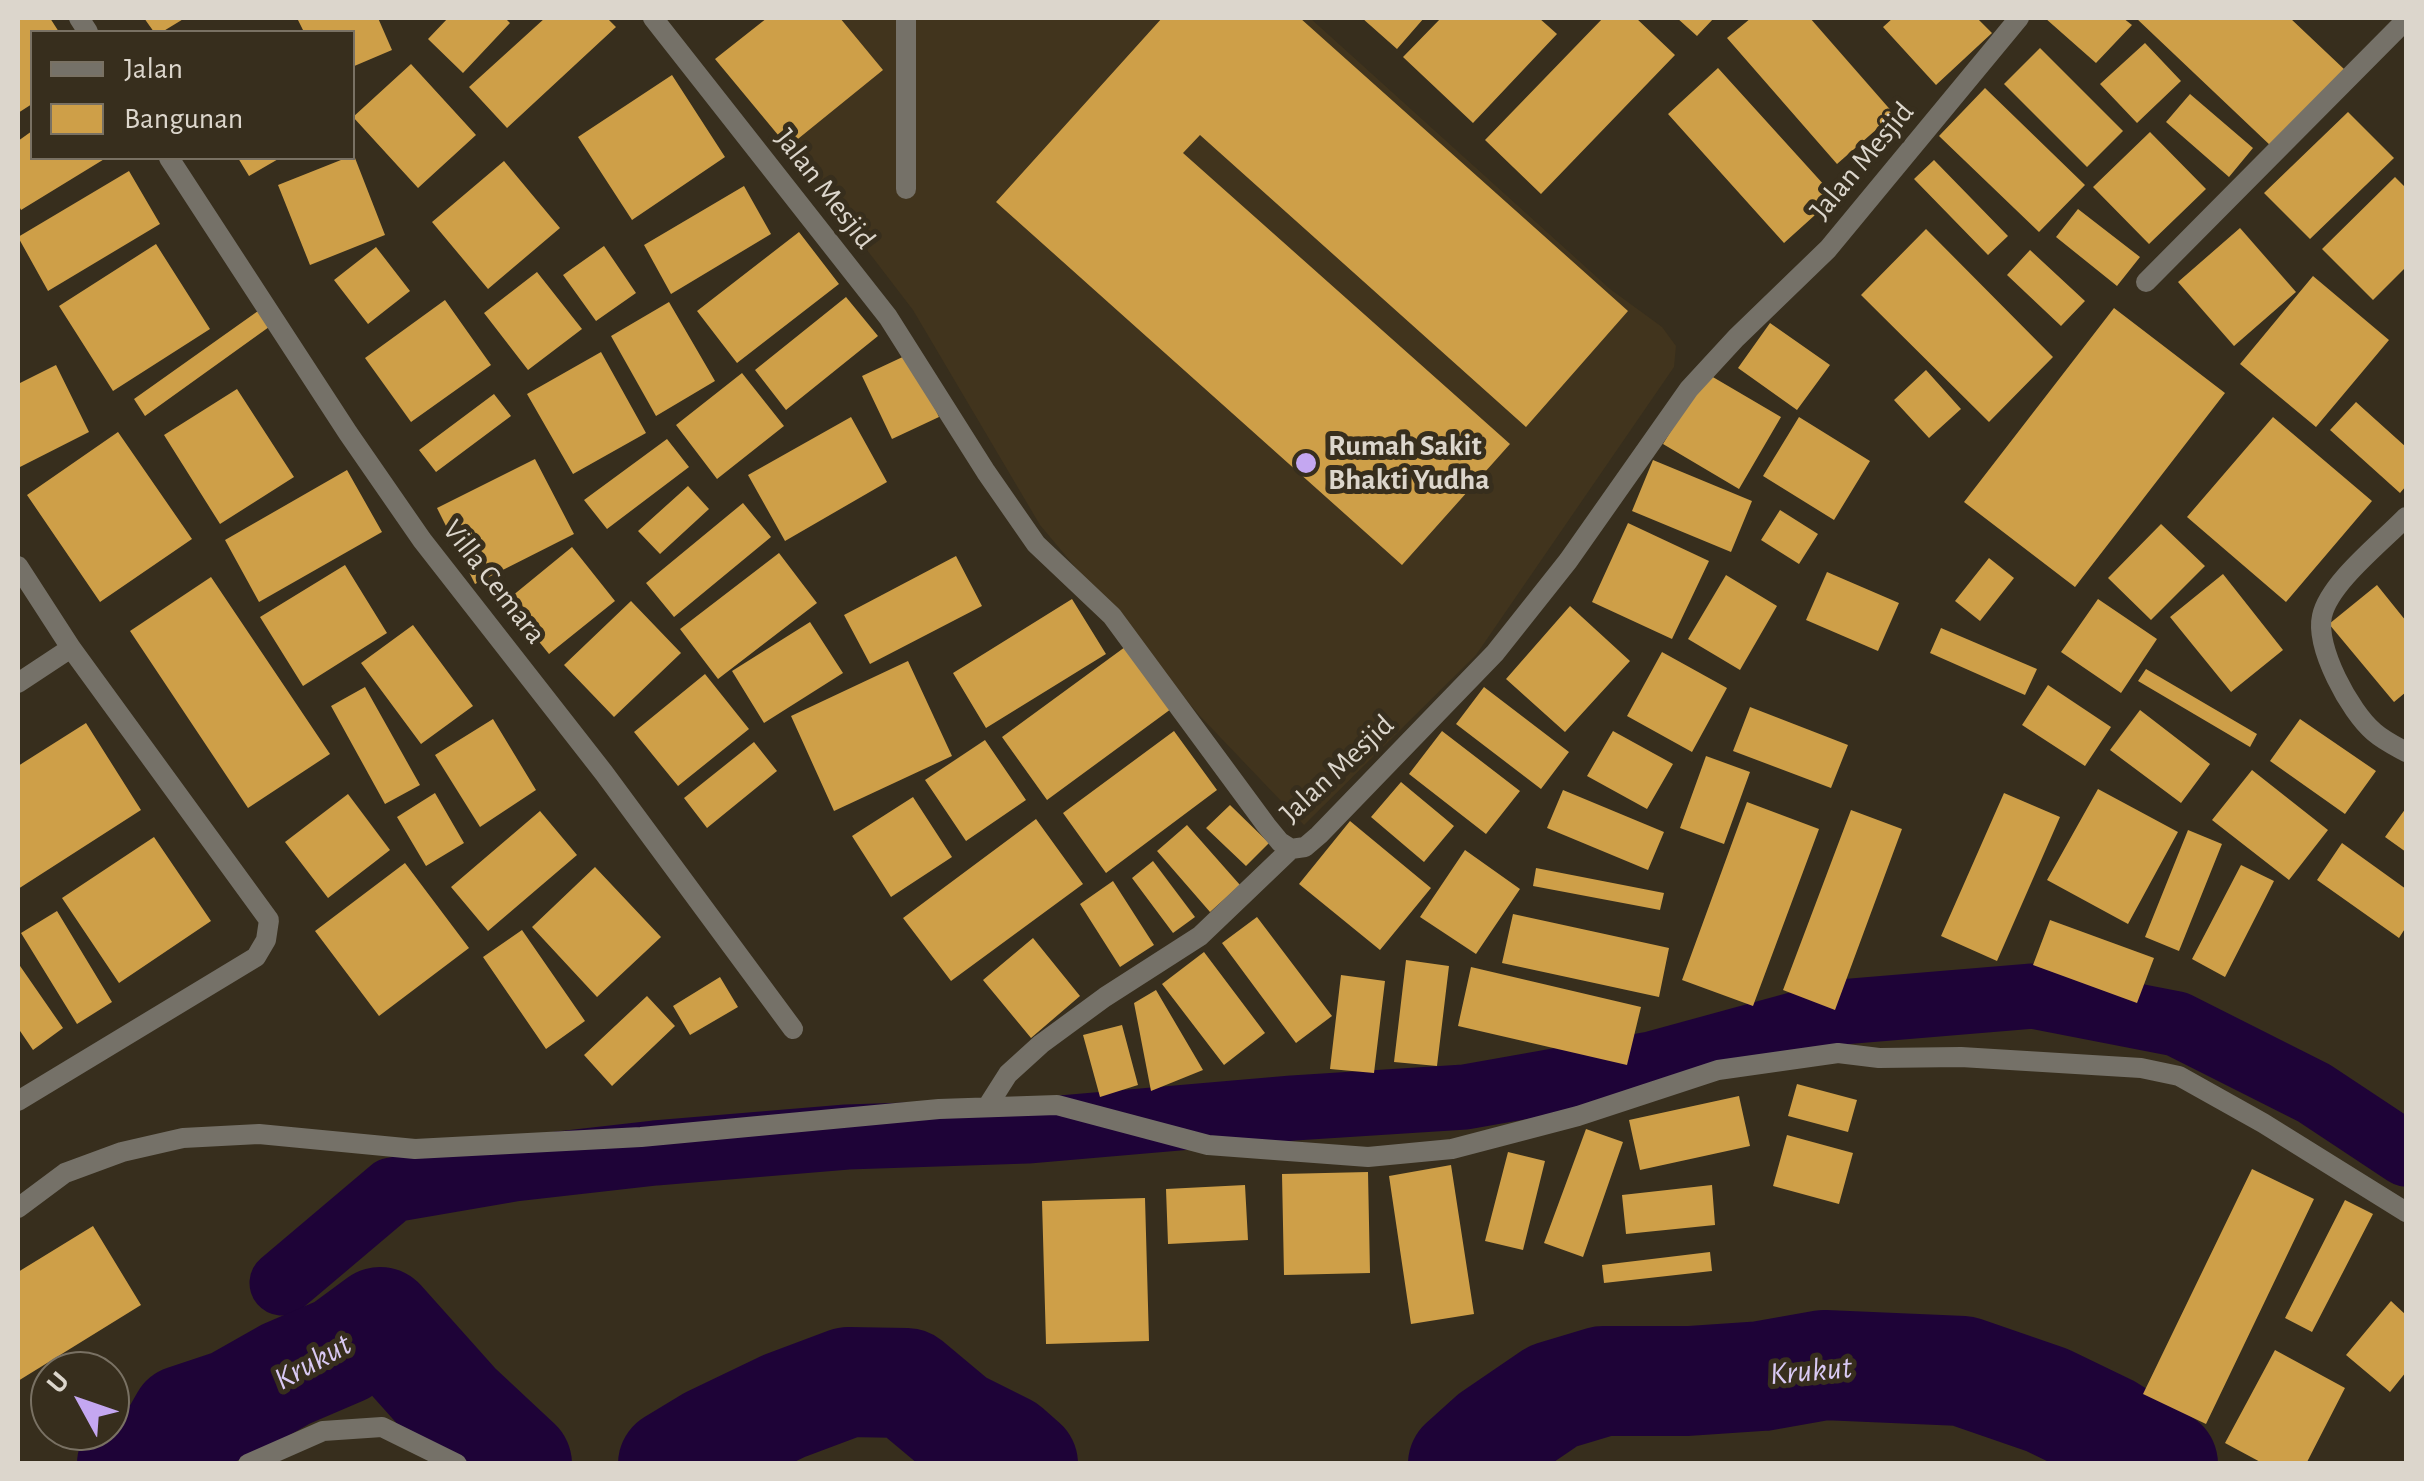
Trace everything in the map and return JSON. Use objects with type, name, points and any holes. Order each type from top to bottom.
[{"type":"street","name":"Jalan Mesjid","points":[[653,18],[888,317],[1036,544],[1112,616],[1266,825],[1291,849],[1306,846],[1320,835],[1496,653],[1568,561],[1690,389],[1736,338],[1828,250],[2019,18]]},
{"type":"street","points":[[906,18],[906,188]]},
{"type":"street","points":[[2146,282],[2406,20]]},
{"type":"street","name":"Villa Cemara","points":[[169,160],[422,540],[604,774],[793,1029]]},
{"type":"street","points":[[2406,517],[2339,586],[2321,617],[2324,644],[2342,692],[2371,730],[2406,752]]},
{"type":"street","points":[[18,566],[71,648],[269,920],[266,940],[256,956],[18,1101]]},
{"type":"street","points":[[18,683],[71,648]]},
{"type":"street","points":[[987,1107],[1008,1074],[1041,1044],[1200,936],[1291,849]]},
{"type":"street","points":[[18,1208],[65,1173],[122,1152],[183,1138],[258,1134],[415,1150],[640,1137],[940,1108],[1057,1106],[1208,1145],[1368,1157],[1452,1149],[1578,1116],[1718,1070],[1838,1053],[2141,1068],[2179,1076],[2406,1212]]},
{"type":"street","points":[[248,1464],[322,1431],[356,1427],[382,1427],[404,1435],[457,1464]]},
{"type":"shaded area","name":"Rumah Sakit Bhakti Yudha","points":[[840,18],[1310,18],[1610,289],[1662,327],[1676,346],[1674,367],[1476,655],[1304,825],[1199,715],[1040,525],[913,310],[788,147],[882,70]]},
{"type":"building","points":[[18,18],[50,18],[58,30],[30,30],[30,105],[18,113]]},
{"type":"building","points":[[144,18],[185,18],[165,30],[153,30]]},
{"type":"building","points":[[297,18],[378,18],[392,50],[355,66],[355,30],[303,30]]},
{"type":"building","points":[[448,18],[505,18],[510,23],[463,73],[428,39]]},
{"type":"building","points":[[545,18],[607,18],[616,27],[507,128],[469,87]]},
{"type":"building","points":[[767,18],[840,18],[883,70],[788,147],[715,59]]},
{"type":"building","points":[[1162,18],[1300,18],[1628,311],[1526,427],[1200,135],[1183,153],[1510,444],[1402,565],[996,202]]},
{"type":"building","points":[[1362,18],[1424,18],[1397,49]]},
{"type":"building","points":[[1441,18],[1539,18],[1557,34],[1473,123],[1403,57]]},
{"type":"building","points":[[1603,18],[1636,18],[1675,55],[1541,194],[1485,140]]},
{"type":"building","points":[[1677,18],[1714,18],[1697,36]]},
{"type":"building","points":[[1751,18],[1810,18],[1894,114],[1837,164],[1727,38]]},
{"type":"building","points":[[1893,18],[1977,18],[1992,33],[1936,85],[1883,27]]},
{"type":"building","points":[[2045,18],[2123,18],[2132,25],[2096,63]]},
{"type":"building","points":[[2136,18],[2290,18],[2345,70],[2272,147]]},
{"type":"building","points":[[2145,43],[2181,81],[2137,123],[2100,84]]},
{"type":"building","points":[[2040,48],[2123,131],[2087,167],[2004,84]]},
{"type":"building","points":[[411,64],[476,135],[418,188],[355,115]]},
{"type":"building","points":[[1718,68],[1835,197],[1784,243],[1668,114]]},
{"type":"building","points":[[672,75],[725,157],[632,220],[578,137]]},
{"type":"building","points":[[1985,88],[2085,185],[2039,232],[1939,136]]},
{"type":"building","points":[[2190,94],[2253,148],[2229,177],[2166,122]]},
{"type":"building","points":[[2348,112],[2394,158],[2310,239],[2264,193]]},
{"type":"building","points":[[30,132],[30,160],[103,160],[21,210],[18,141]]},
{"type":"building","points":[[2150,132],[2206,189],[2149,244],[2093,187]]},
{"type":"building","points":[[355,158],[385,235],[310,265],[278,185]]},
{"type":"building","points":[[239,160],[277,160],[249,176]]},
{"type":"building","points":[[1934,160],[2008,236],[1988,255],[1914,179]]},
{"type":"building","points":[[504,161],[560,228],[488,289],[432,222]]},
{"type":"building","points":[[129,171],[160,224],[48,291],[18,237]]},
{"type":"building","points":[[2395,177],[2406,188],[2406,267],[2373,300],[2322,249]]},
{"type":"building","points":[[744,186],[771,234],[671,294],[644,245]]},
{"type":"building","points":[[2078,209],[2140,257],[2117,286],[2056,237]]},
{"type":"building","points":[[2240,228],[2296,292],[2234,346],[2178,282]]},
{"type":"building","points":[[1926,229],[2053,357],[1989,422],[1861,295]]},
{"type":"building","points":[[799,232],[839,284],[737,363],[697,311]]},
{"type":"building","points":[[156,244],[210,329],[113,391],[59,306]]},
{"type":"building","points":[[604,246],[636,293],[596,321],[563,275]]},
{"type":"building","points":[[376,247],[410,291],[368,324],[334,280]]},
{"type":"building","points":[[2030,250],[2085,301],[2061,326],[2007,275]]},
{"type":"building","points":[[537,272],[582,329],[528,370],[484,313]]},
{"type":"building","points":[[2313,276],[2389,340],[2316,427],[2240,364]]},
{"type":"building","points":[[846,297],[878,336],[786,410],[755,370]]},
{"type":"building","points":[[445,300],[491,365],[411,422],[365,358]]},
{"type":"building","points":[[669,302],[715,381],[656,416],[611,336]]},
{"type":"building","points":[[2114,308],[2225,393],[2075,587],[1964,502]]},
{"type":"building","points":[[258,311],[269,327],[145,416],[134,399]]},
{"type":"building","points":[[1770,323],[1830,365],[1797,410],[1738,368]]},
{"type":"building","points":[[601,352],[646,433],[573,474],[527,394]]},
{"type":"building","points":[[909,354],[939,417],[892,439],[862,376]]},
{"type":"building","points":[[56,365],[89,432],[18,468],[18,384]]},
{"type":"building","points":[[1926,370],[1961,409],[1929,438],[1894,400]]},
{"type":"building","points":[[742,373],[784,426],[717,479],[676,425]]},
{"type":"building","points":[[1706,373],[1781,417],[1739,489],[1663,444]]},
{"type":"building","points":[[237,389],[294,477],[220,524],[164,435]]},
{"type":"building","points":[[494,394],[511,416],[436,472],[419,450]]},
{"type":"building","points":[[2356,402],[2406,447],[2406,486],[2400,493],[2330,430]]},
{"type":"building","points":[[851,417],[887,482],[785,541],[748,475]]},
{"type":"building","points":[[1799,417],[1870,461],[1834,520],[1763,476]]},
{"type":"building","points":[[2273,417],[2372,501],[2286,602],[2187,517]]},
{"type":"building","points":[[118,432],[192,539],[100,602],[27,495]]},
{"type":"building","points":[[667,439],[689,467],[607,529],[584,500]]},
{"type":"building","points":[[535,459],[574,534],[475,584],[437,508]]},
{"type":"building","points":[[1653,460],[1752,501],[1731,552],[1632,511]]},
{"type":"building","points":[[347,470],[382,532],[259,602],[225,540]]},
{"type":"building","points":[[688,486],[709,509],[660,554],[638,531]]},
{"type":"building","points":[[743,503],[771,537],[674,617],[646,583]]},
{"type":"building","points":[[1780,510],[1818,534],[1799,564],[1761,540]]},
{"type":"building","points":[[1628,523],[1709,561],[1672,639],[1592,602]]},
{"type":"building","points":[[2161,524],[2205,566],[2151,620],[2108,578]]},
{"type":"building","points":[[572,547],[615,601],[549,654],[506,601]]},
{"type":"building","points":[[779,553],[817,603],[718,679],[680,629]]},
{"type":"building","points":[[956,556],[982,606],[870,664],[844,615]]},
{"type":"building","points":[[1989,558],[2014,578],[1980,621],[1955,601]]},
{"type":"building","points":[[345,565],[387,633],[303,686],[260,617]]},
{"type":"building","points":[[1827,572],[1899,603],[1878,651],[1806,620]]},
{"type":"building","points":[[2223,574],[2283,650],[2231,692],[2170,617]]},
{"type":"building","points":[[1726,575],[1777,606],[1740,670],[1688,639]]},
{"type":"building","points":[[211,577],[330,754],[248,808],[130,631]]},
{"type":"building","points":[[2377,585],[2406,621],[2406,692],[2394,702],[2329,624]]},
{"type":"building","points":[[1072,599],[1106,654],[986,728],[953,673]]},
{"type":"building","points":[[2098,599],[2157,639],[2121,693],[2061,652]]},
{"type":"building","points":[[631,601],[681,653],[614,717],[564,665]]},
{"type":"building","points":[[1570,606],[1630,661],[1565,732],[1506,679]]},
{"type":"building","points":[[810,622],[843,673],[764,723],[732,671]]},
{"type":"building","points":[[413,625],[473,706],[421,744],[361,663]]},
{"type":"building","points":[[1941,628],[2037,669],[2025,695],[1930,653]]},
{"type":"building","points":[[1125,647],[1171,709],[1047,800],[1002,737]]},
{"type":"building","points":[[1662,652],[1727,688],[1692,752],[1627,716]]},
{"type":"building","points":[[908,661],[952,756],[834,811],[791,716]]},
{"type":"building","points":[[2146,669],[2257,734],[2250,747],[2138,681]]},
{"type":"building","points":[[705,674],[749,729],[678,786],[634,732]]},
{"type":"building","points":[[2048,685],[2111,727],[2085,766],[2022,725]]},
{"type":"building","points":[[365,687],[420,785],[385,804],[331,706]]},
{"type":"building","points":[[1484,687],[1569,752],[1541,789],[1456,724]]},
{"type":"building","points":[[1750,707],[1848,745],[1831,788],[1733,751]]},
{"type":"building","points":[[2140,710],[2210,764],[2181,803],[2110,750]]},
{"type":"building","points":[[493,719],[536,790],[480,827],[435,755]]},
{"type":"building","points":[[2300,719],[2376,771],[2345,814],[2270,761]]},
{"type":"building","points":[[86,723],[141,810],[18,889],[18,766]]},
{"type":"building","points":[[1174,731],[1217,790],[1106,873],[1063,813]]},
{"type":"building","points":[[1442,731],[1520,791],[1486,834],[1409,774]]},
{"type":"building","points":[[1613,731],[1673,764],[1647,809],[1587,776]]},
{"type":"building","points":[[985,740],[1026,800],[966,841],[925,780]]},
{"type":"building","points":[[754,742],[777,771],[707,828],[684,798]]},
{"type":"building","points":[[1706,756],[1750,772],[1724,844],[1680,828]]},
{"type":"building","points":[[2252,770],[2328,830],[2289,880],[2212,820]]},
{"type":"building","points":[[1401,782],[1454,826],[1424,862],[1371,817]]},
{"type":"building","points":[[2098,789],[2178,832],[2128,924],[2047,880]]},
{"type":"building","points":[[1563,790],[1664,832],[1648,870],[1547,828]]},
{"type":"building","points":[[435,793],[464,843],[426,866],[397,817]]},
{"type":"building","points":[[2004,793],[2060,817],[1997,961],[1941,936]]},
{"type":"building","points":[[348,794],[390,850],[328,898],[285,842]]},
{"type":"building","points":[[913,797],[952,857],[891,897],[852,836]]},
{"type":"building","points":[[1747,802],[1819,829],[1753,1006],[1682,980]]},
{"type":"building","points":[[1230,805],[1269,843],[1246,866],[1206,828]]},
{"type":"building","points":[[2406,808],[2406,852],[2385,837]]},
{"type":"building","points":[[1851,810],[1902,829],[1835,1010],[1783,990]]},
{"type":"building","points":[[540,811],[577,855],[488,931],[451,887]]},
{"type":"building","points":[[1036,819],[1083,884],[951,981],[903,918]]},
{"type":"building","points":[[1350,821],[1431,888],[1380,950],[1299,884]]},
{"type":"building","points":[[1187,825],[1240,885],[1210,912],[1157,851]]},
{"type":"building","points":[[2188,830],[2222,844],[2179,951],[2145,937]]},
{"type":"building","points":[[154,837],[211,921],[119,983],[62,898]]},
{"type":"building","points":[[2342,843],[2406,889],[2406,927],[2399,938],[2317,880]]},
{"type":"building","points":[[1465,850],[1520,889],[1476,954],[1420,917]]},
{"type":"building","points":[[1153,861],[1195,917],[1173,933],[1132,878]]},
{"type":"building","points":[[405,863],[469,948],[379,1016],[315,931]]},
{"type":"building","points":[[2241,865],[2274,881],[2225,977],[2192,959]]},
{"type":"building","points":[[595,867],[661,937],[597,997],[532,927]]},
{"type":"building","points":[[1536,868],[1664,893],[1660,910],[1533,886]]},
{"type":"building","points":[[1113,881],[1154,945],[1120,967],[1080,904]]},
{"type":"building","points":[[57,911],[112,1002],[77,1024],[21,933]]},
{"type":"building","points":[[1513,914],[1669,948],[1659,997],[1502,963]]},
{"type":"building","points":[[1257,917],[1332,1016],[1296,1043],[1222,943]]},
{"type":"building","points":[[2050,920],[2154,958],[2137,1003],[2033,965]]},
{"type":"building","points":[[522,930],[585,1021],[546,1049],[483,957]]},
{"type":"building","points":[[1033,938],[1080,996],[1031,1038],[983,980]]},
{"type":"building","points":[[1204,952],[1265,1033],[1224,1065],[1162,984]]},
{"type":"building","points":[[1406,960],[1449,966],[1437,1066],[1394,1062]]},
{"type":"building","points":[[18,963],[63,1028],[33,1050],[18,1028]]},
{"type":"building","points":[[1471,967],[1641,1007],[1627,1065],[1458,1026]]},
{"type":"building","points":[[1341,975],[1385,981],[1374,1073],[1330,1069]]},
{"type":"building","points":[[720,977],[738,1007],[690,1035],[673,1006]]},
{"type":"building","points":[[1156,990],[1203,1070],[1151,1091],[1134,1003]]},
{"type":"building","points":[[647,996],[675,1026],[612,1086],[584,1055]]},
{"type":"building","points":[[1122,1025],[1138,1085],[1100,1097],[1083,1035]]},
{"type":"building","points":[[1797,1084],[1857,1100],[1848,1132],[1788,1116]]},
{"type":"building","points":[[1739,1096],[1750,1146],[1640,1170],[1629,1120]]},
{"type":"building","points":[[1586,1129],[1623,1142],[1583,1257],[1544,1243]]},
{"type":"building","points":[[1787,1135],[1853,1153],[1839,1204],[1773,1186]]},
{"type":"building","points":[[1508,1152],[1545,1161],[1523,1250],[1485,1241]]},
{"type":"building","points":[[1451,1165],[1474,1314],[1411,1324],[1389,1176]]},
{"type":"building","points":[[2252,1169],[2314,1199],[2206,1424],[2143,1394]]},
{"type":"building","points":[[1368,1172],[1370,1273],[1284,1275],[1282,1174]]},
{"type":"building","points":[[1245,1185],[1248,1240],[1168,1244],[1166,1189]]},
{"type":"building","points":[[1712,1185],[1715,1225],[1626,1234],[1622,1195]]},
{"type":"building","points":[[1145,1198],[1149,1341],[1046,1344],[1042,1201]]},
{"type":"building","points":[[2345,1200],[2373,1214],[2312,1332],[2285,1318]]},
{"type":"building","points":[[93,1226],[141,1305],[67,1351],[30,1351],[30,1374],[18,1381],[18,1272]]},
{"type":"building","points":[[1710,1252],[1712,1271],[1604,1283],[1602,1265]]},
{"type":"building","points":[[2391,1301],[2406,1315],[2406,1372],[2390,1392],[2346,1355]]},
{"type":"building","points":[[2275,1350],[2345,1388],[2306,1464],[2264,1464],[2225,1443]]},
{"type":"waterway","points":[[282,1283],[392,1190],[514,1169],[847,1137],[1027,1131],[1465,1097],[1651,1064],[1841,1012],[2033,996],[2177,1024],[2314,1093],[2406,1154]]},
{"type":"waterway","name":"Krukut","points":[[132,1464],[169,1448],[185,1420],[233,1404],[286,1374],[342,1350],[380,1322],[456,1407],[517,1464]]},
{"type":"waterway","name":"Krukut","points":[[1463,1464],[1493,1437],[1553,1396],[1603,1381],[1762,1376],[1824,1365],[1963,1371],[2047,1400],[2107,1429],[2163,1464]]},
{"type":"waterway","name":"Krukut","points":[[673,1464],[784,1406],[848,1382],[907,1383],[956,1424],[1006,1449],[1023,1464]]},
{"type":"place","name":"Rumah Sakit Bhakti Yudha","points":[[1306,463]]}]
